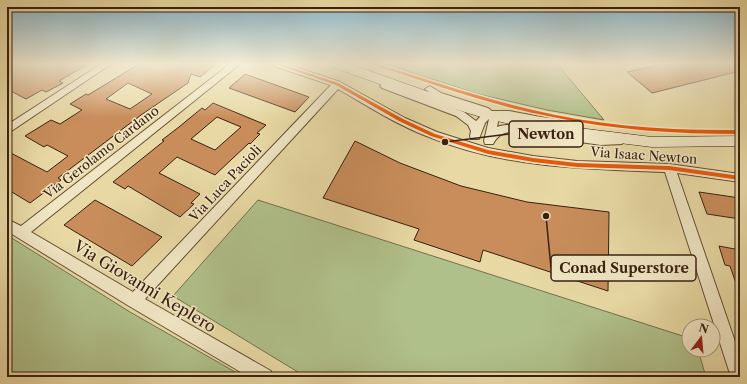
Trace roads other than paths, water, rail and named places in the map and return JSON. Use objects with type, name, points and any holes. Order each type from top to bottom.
[{"type":"main road","points":[[391,82],[421,94],[489,115],[562,131],[634,141],[740,141]]},
{"type":"main road","points":[[406,82],[487,106],[558,122],[700,141]]},
{"type":"street","points":[[7,130],[80,82]]},
{"type":"street","name":"Via Gerolamo Cardano","points":[[21,233],[213,82]]},
{"type":"street","name":"Via Isaac Newton","points":[[331,82],[400,120],[433,135],[488,152],[532,160],[577,165],[669,168],[740,178]]},
{"type":"street","points":[[376,82],[460,114],[472,123],[476,132]]},
{"type":"street","name":"Via Luca Pacioli","points":[[134,301],[337,84]]},
{"type":"street","points":[[430,89],[438,95],[484,110],[494,118],[489,137],[488,152]]},
{"type":"street","points":[[469,147],[481,121],[489,115],[503,113],[548,123],[558,122]]},
{"type":"street","points":[[489,137],[502,130],[510,128],[601,141],[634,141]]},
{"type":"street","points":[[669,168],[739,377]]},
{"type":"street","name":"Via Giovanni Keplero","points":[[7,224],[134,301],[265,377]]},
{"type":"place","name":"Newton","points":[[445,142]]},
{"type":"place","name":"Conad Superstore","points":[[546,216]]}]
